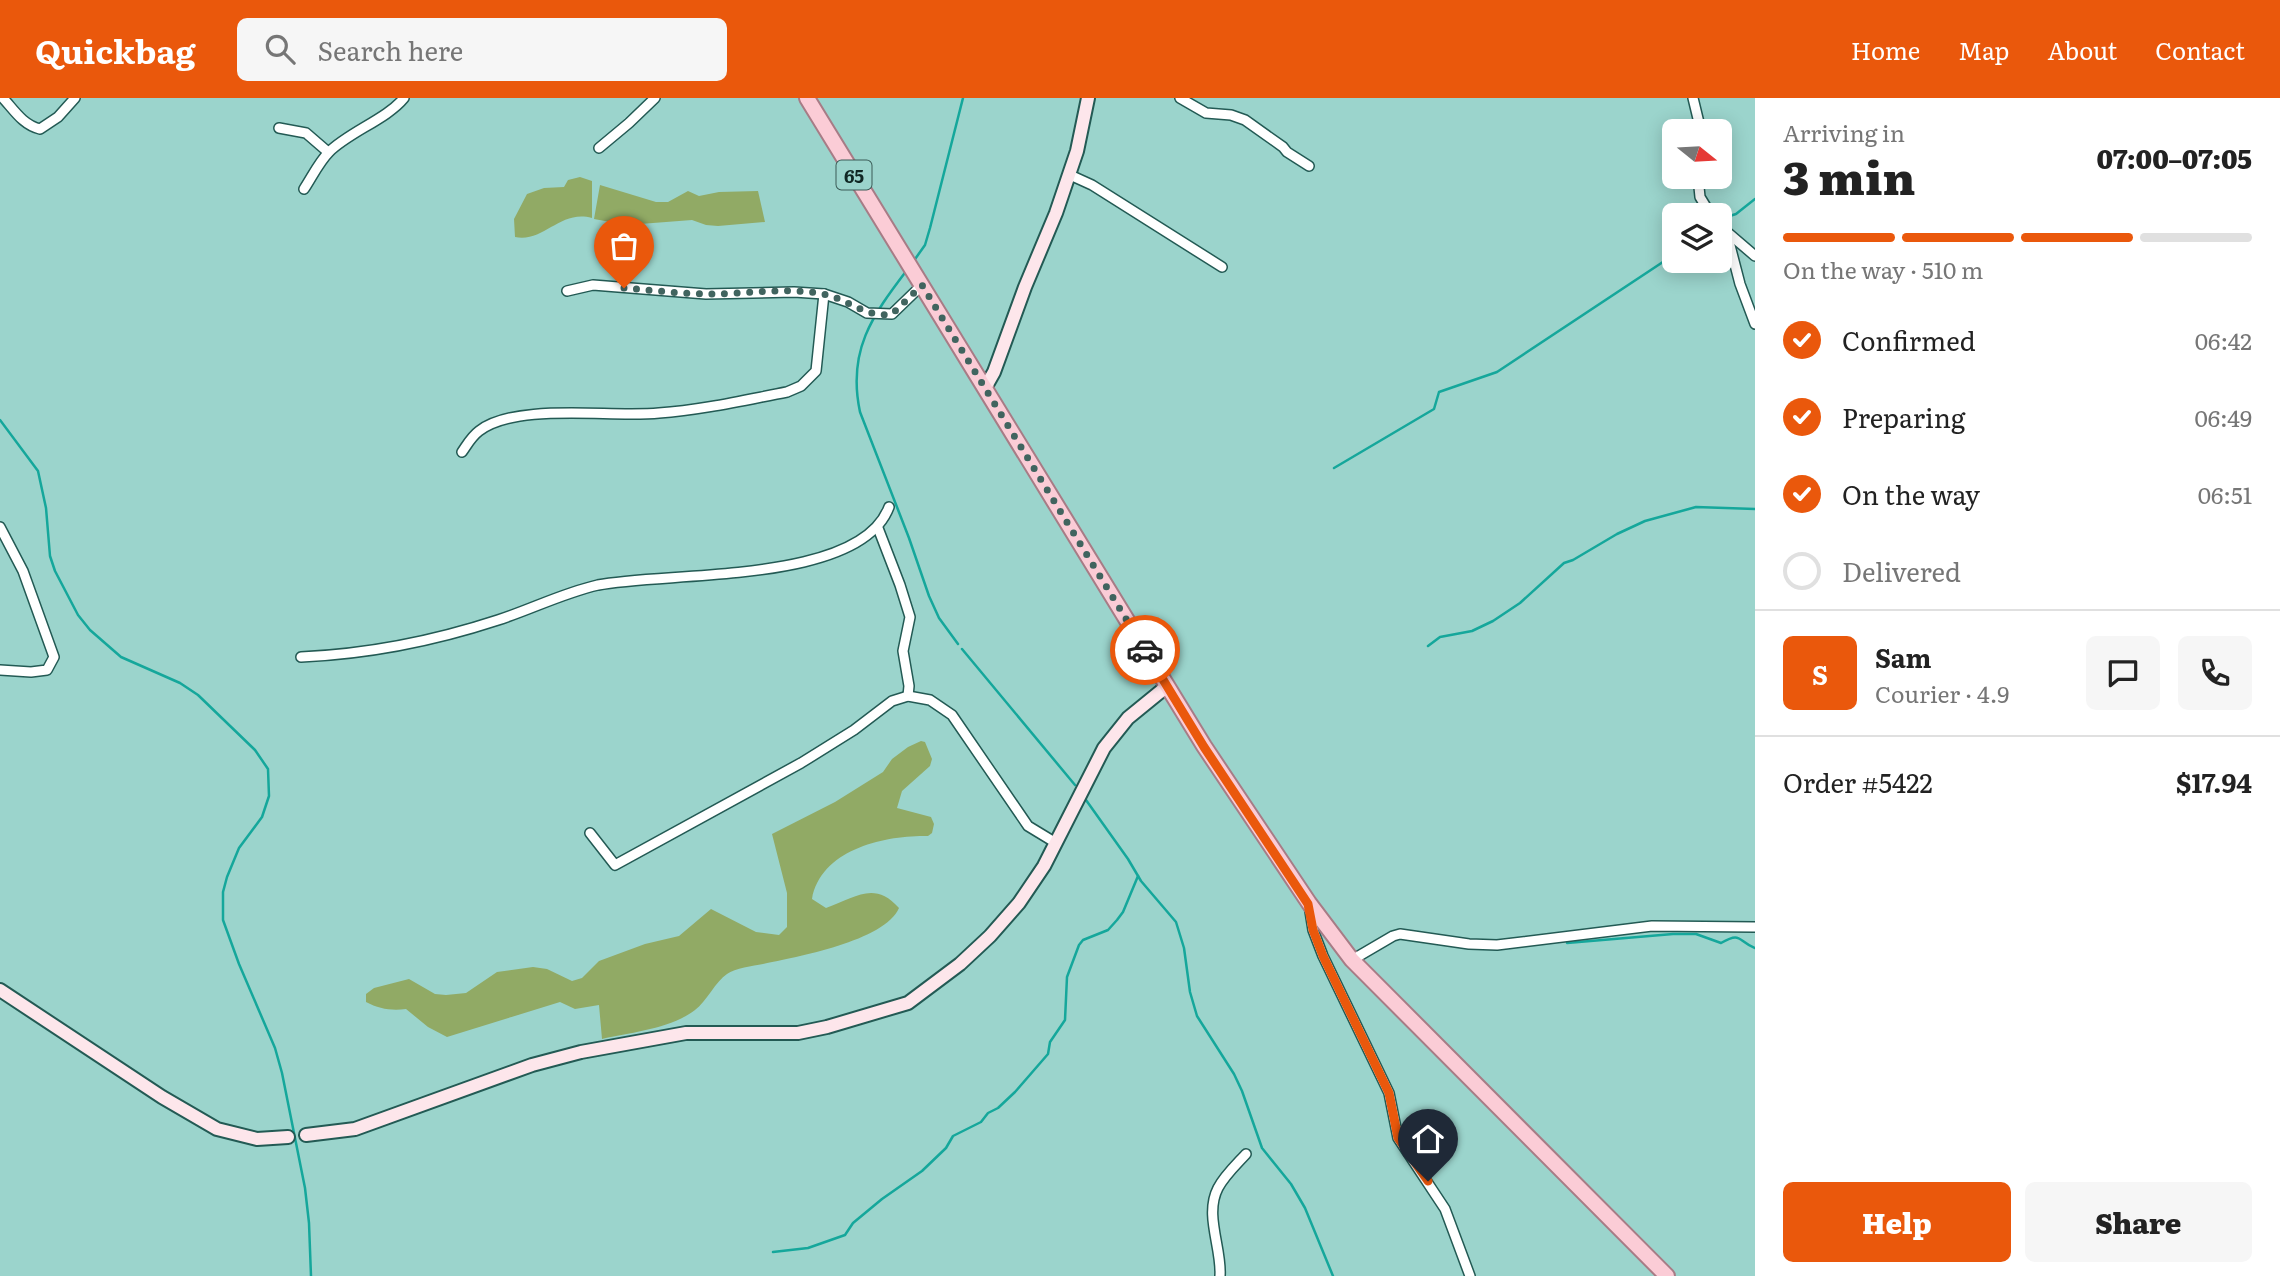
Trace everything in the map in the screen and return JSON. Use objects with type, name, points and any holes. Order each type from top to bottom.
[{"type":"main road","name":"65","points":[[807,98],[1166,687],[1308,904],[1352,960],[1667,1276]]},
{"type":"main road","points":[[985,388],[994,372],[1070,175],[1087,98]]},
{"type":"main road","points":[[306,1135],[364,1126],[532,1065],[581,1052],[675,1034],[798,1033],[903,1005],[946,977],[990,936],[1033,885],[1104,748],[1128,718],[1166,687]]},
{"type":"main road","points":[[0,990],[162,1097],[217,1129],[257,1139],[288,1137]]},
{"type":"street","points":[[3,98],[23,121],[40,129],[58,117],[75,98]]},
{"type":"street","points":[[304,189],[328,152],[398,105],[404,98]]},
{"type":"street","points":[[599,148],[629,124],[654,98]]},
{"type":"street","points":[[1180,98],[1206,113],[1231,115],[1245,120],[1309,166]]},
{"type":"street","points":[[1693,98],[1698,119]]},
{"type":"street","points":[[279,128],[306,133],[328,152]]},
{"type":"street","points":[[1070,175],[1092,185],[1222,267]]},
{"type":"street","points":[[1732,237],[1755,256]]},
{"type":"street","points":[[1732,259],[1755,324]]},
{"type":"street","points":[[567,291],[593,285],[706,294],[824,294],[848,302],[867,313],[892,314],[919,280]]},
{"type":"street","points":[[462,452],[480,431],[507,418],[581,413],[658,414],[787,392],[801,386],[816,371],[824,294]]},
{"type":"street","points":[[301,657],[353,654],[423,641],[474,628],[575,591],[601,585],[784,567],[830,553],[869,535],[878,528],[889,507]]},
{"type":"street","points":[[0,527],[23,571],[54,657],[47,670],[0,670]]},
{"type":"street","points":[[878,528],[909,617],[903,650],[908,696]]},
{"type":"street","points":[[590,833],[615,865],[801,763],[854,730],[892,701],[908,696],[930,700],[952,715],[1028,827],[1056,843]]},
{"type":"street","points":[[1308,904],[1313,930],[1323,956],[1389,1093],[1398,1138],[1446,1209],[1470,1276]]},
{"type":"street","points":[[1352,960],[1400,934],[1497,945],[1652,926],[1755,926]]},
{"type":"street","points":[[1220,1276],[1221,1261],[1212,1206],[1218,1189],[1246,1154]]},
{"type":"green space","points":[[580,177],[592,181],[592,218],[571,218],[535,235],[515,237],[514,219],[527,194],[544,188],[564,187],[568,180]]},
{"type":"green space","points":[[600,185],[656,202],[668,202],[688,191],[699,196],[719,192],[758,191],[765,222],[718,226],[692,220],[627,225],[594,219]]},
{"type":"green space","points":[[921,741],[925,742],[932,759],[930,766],[902,791],[897,808],[931,817],[934,824],[932,833],[928,836],[893,838],[857,848],[828,868],[818,882],[812,899],[826,908],[855,896],[873,893],[890,900],[899,908],[890,920],[859,938],[817,952],[735,970],[723,977],[695,1010],[674,1022],[602,1039],[599,1005],[575,1009],[560,1002],[447,1037],[428,1027],[406,1009],[386,1009],[366,1002],[366,994],[374,988],[409,979],[435,994],[446,995],[466,993],[497,972],[533,967],[547,969],[572,981],[582,978],[599,961],[645,944],[679,936],[711,909],[756,932],[779,935],[787,927],[787,893],[772,834],[835,802],[883,772],[892,759]]},
{"type":"waterway","points":[[913,262],[925,245],[963,98]]},
{"type":"waterway","points":[[1732,215],[1755,199]]},
{"type":"waterway","points":[[1334,468],[1434,409],[1439,392],[1497,372],[1662,263]]},
{"type":"waterway","points":[[907,270],[883,303],[866,335],[860,352],[857,390],[860,412],[929,596],[939,618],[958,644]]},
{"type":"waterway","points":[[0,420],[38,471],[46,508],[50,556],[78,615],[90,630],[121,657],[180,683],[198,695],[255,750],[268,769],[269,796],[262,817],[239,848],[227,877],[223,892],[223,920],[275,1048],[282,1073],[305,1188],[311,1276]]},
{"type":"waterway","points":[[1428,646],[1440,637],[1472,631],[1493,621],[1520,603],[1564,563],[1645,521],[1696,507],[1755,509]]},
{"type":"waterway","points":[[962,649],[1075,785]]},
{"type":"waterway","points":[[1086,800],[1141,881],[1176,922],[1184,948],[1190,992],[1197,1016],[1234,1074],[1262,1148],[1291,1184],[1305,1208],[1333,1276]]},
{"type":"waterway","points":[[773,1252],[808,1248],[845,1235],[853,1223],[922,1171],[946,1148],[953,1136],[981,1122],[988,1113],[998,1108],[1015,1092],[1048,1054],[1050,1042],[1065,1020],[1067,977],[1079,945],[1083,940],[1108,930],[1117,920],[1138,876]]},
{"type":"waterway","points":[[1567,943],[1696,934],[1721,943],[1736,937],[1755,948]]},
{"type":"way so far","points":[[624,288],[706,294],[824,294],[848,302],[867,313],[888,315],[922,285],[1145,650]]},
{"type":"route","points":[[1145,650],[1204,747],[1308,904],[1313,930],[1323,956],[1389,1093],[1401,1145],[1428,1181]]}]
